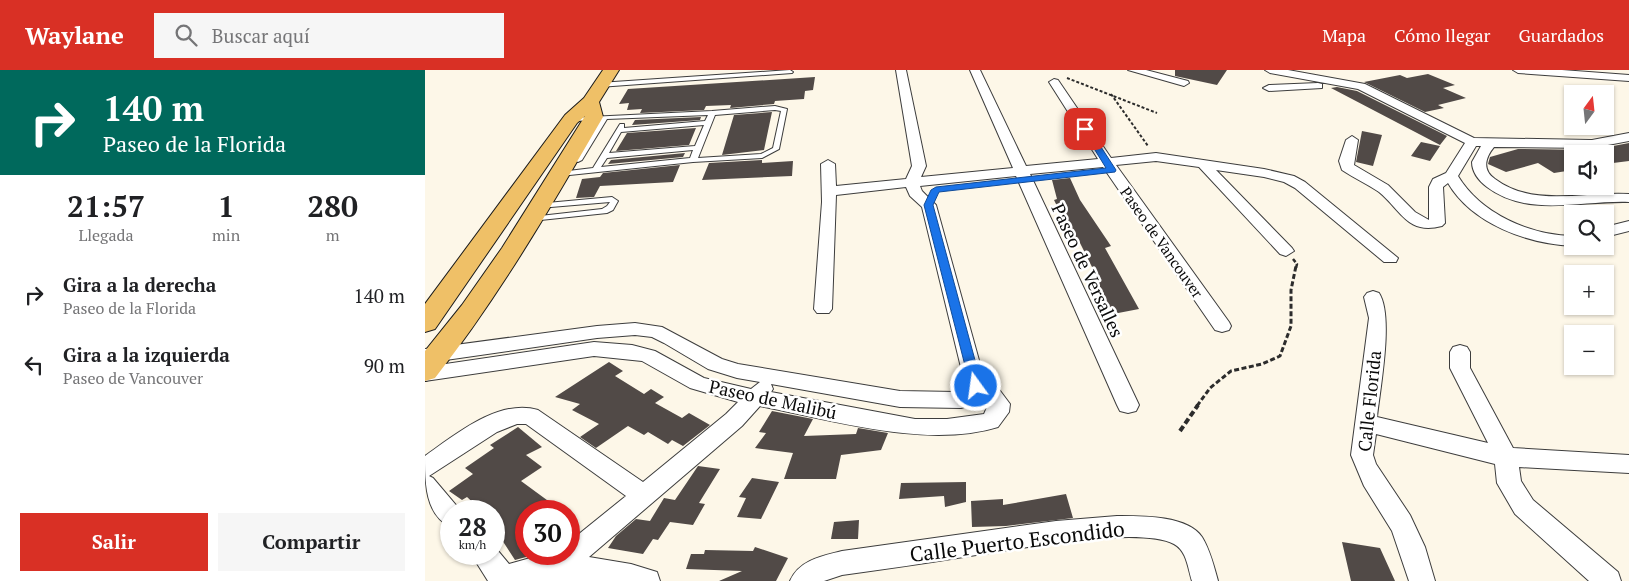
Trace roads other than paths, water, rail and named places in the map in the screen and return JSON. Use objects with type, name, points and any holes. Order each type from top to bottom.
[{"type":"main road","points":[[429,364],[469,316],[535,213],[564,174],[597,105],[611,70]]},
{"type":"main road","points":[[425,324],[571,119],[597,105]]},
{"type":"street","points":[[901,70],[919,166],[932,191],[968,393],[957,407],[959,415],[971,424]]},
{"type":"street","name":"Paseo de Versalles","points":[[975,70],[1021,175],[1128,405]]},
{"type":"street","points":[[1133,70],[1184,83]]},
{"type":"street","points":[[1270,70],[1355,84],[1472,142],[1489,144],[1592,144],[1629,136]]},
{"type":"street","points":[[1354,70],[1355,84]]},
{"type":"street","points":[[1518,70],[1629,78]]},
{"type":"street","name":"Paseo de Vancouver","points":[[1057,78],[1109,165],[1221,326]]},
{"type":"street","points":[[1269,88],[1355,84]]},
{"type":"street","points":[[1352,140],[1346,161],[1347,167],[1386,191],[1411,216],[1421,223],[1432,225],[1437,223],[1435,188],[1438,182],[1451,176],[1472,142]]},
{"type":"street","points":[[1489,144],[1478,159],[1478,164],[1485,178],[1501,190],[1517,196],[1549,202],[1610,197],[1629,198]]},
{"type":"street","points":[[829,197],[913,188],[932,191],[1021,175],[1177,159],[1289,179],[1390,258]]},
{"type":"street","points":[[1202,163],[1287,251]]},
{"type":"street","points":[[823,309],[829,197],[828,164]]},
{"type":"street","points":[[913,188],[919,166]]},
{"type":"street","points":[[1451,176],[1455,187],[1463,196],[1501,220],[1543,239],[1564,242]]},
{"type":"street","points":[[913,188],[932,191]]},
{"type":"street","points":[[1614,230],[1629,226]]},
{"type":"street","name":"Calle Florida","points":[[1373,297],[1379,318],[1362,455],[1365,470],[1398,516],[1411,546],[1422,581]]},
{"type":"street","name":"Paseo de Malibú","points":[[429,364],[596,341],[635,329],[655,331],[671,338],[715,364],[771,378],[900,399],[968,393],[991,393],[999,404],[998,412],[990,421],[915,427],[728,392],[697,383],[648,356],[596,341]]},
{"type":"street","points":[[1461,352],[1460,368],[1506,457],[1509,483],[1524,507],[1608,581]]},
{"type":"street","points":[[571,572],[644,496],[734,420],[757,397],[771,378]]},
{"type":"street","points":[[425,468],[503,420],[520,414],[530,416],[644,496]]},
{"type":"street","points":[[1366,423],[1506,457],[1629,464]]},
{"type":"street","points":[[425,485],[440,503]]},
{"type":"street","name":"Calle Puerto Escondido","points":[[803,581],[818,570],[842,563],[1093,528],[1151,527],[1171,531],[1185,537],[1194,546],[1205,581]]},
{"type":"street","points":[[492,565],[503,580],[571,572],[647,581]]},
{"type":"lane","points":[[597,105],[790,72]]},
{"type":"lane","points":[[564,174],[693,160],[762,156],[776,149],[784,109],[627,116],[597,105]]},
{"type":"lane","points":[[693,160],[712,113]]},
{"type":"lane","points":[[596,170],[627,116]]},
{"type":"lane","points":[[619,130],[708,123]]},
{"type":"lane","points":[[603,156],[698,148]]},
{"type":"lane","points":[[601,199],[612,199],[613,201],[610,208],[604,211],[535,213],[601,199]]}]
